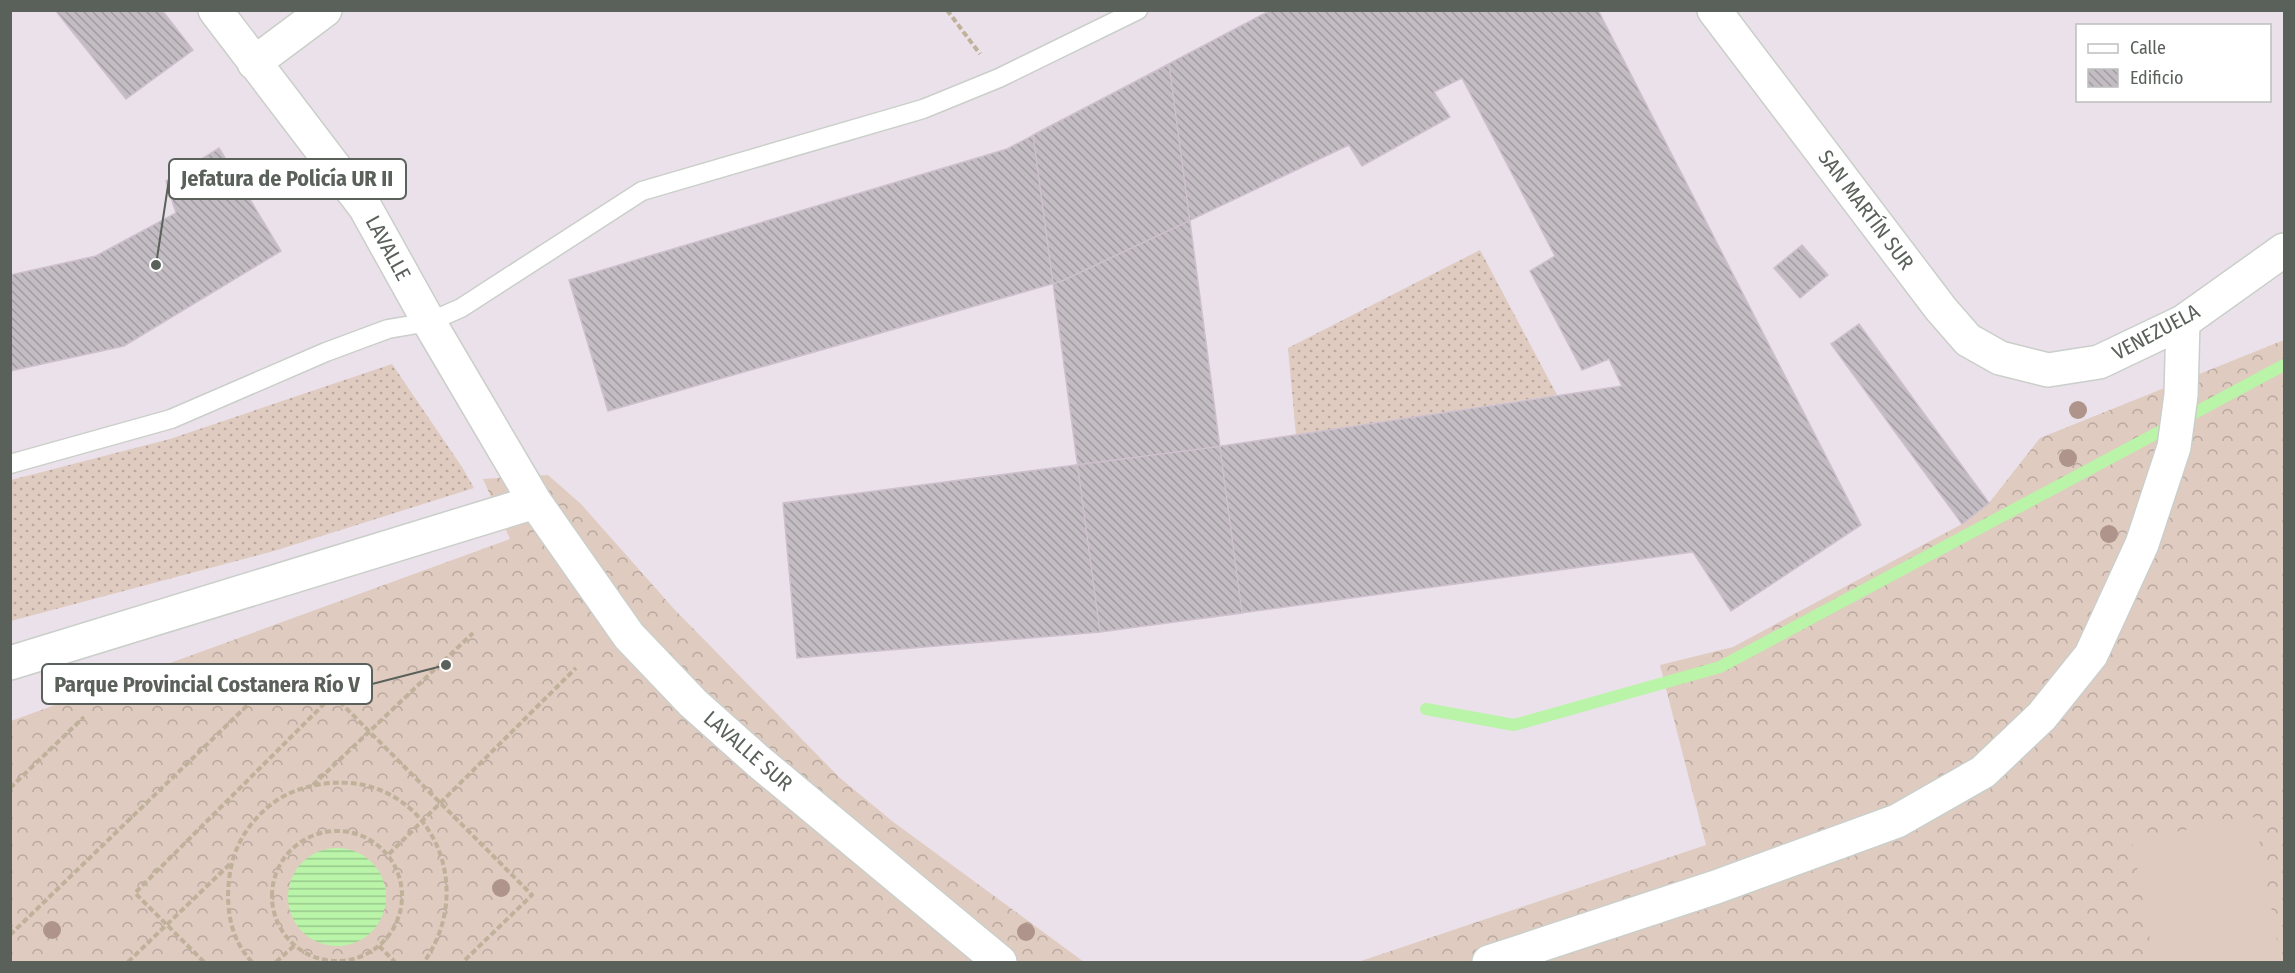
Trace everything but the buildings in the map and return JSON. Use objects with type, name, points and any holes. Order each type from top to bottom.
[{"type":"street","name":"LAVALLE","points":[[215,10],[365,207],[429,322],[535,502]]},
{"type":"street","points":[[254,63],[325,10]]},
{"type":"street","name":"SAN MARTÍN SUR","points":[[1714,10],[1941,309],[1968,340],[2000,358],[2048,370]]},
{"type":"street","name":"VENEZUELA","points":[[2048,370],[2098,362],[2183,322],[2284,250]]},
{"type":"street","points":[[1489,963],[1716,887],[1897,821],[1983,772],[2042,716],[2091,655],[2142,544],[2174,447],[2181,395],[2183,322]]},
{"type":"street","points":[[10,663],[535,502]]},
{"type":"street","name":"LAVALLE SUR","points":[[535,502],[628,636],[693,703],[784,784],[1000,963]]},
{"type":"lane","points":[[10,464],[171,419],[326,352],[388,329],[429,322],[461,308],[642,191],[923,109],[999,78],[1138,10]]},
{"type":"path","points":[[947,10],[999,78]]},
{"type":"path","points":[[313,785],[473,633]]},
{"type":"path","points":[[10,935],[288,666]]},
{"type":"path","points":[[389,854],[442,804],[576,668]]},
{"type":"path","points":[[204,963],[135,893],[333,695],[532,894],[463,963]]},
{"type":"path","points":[[10,788],[84,717]]},
{"type":"path","points":[[252,963],[236,937],[229,915],[227,891],[236,848],[259,815],[275,801],[313,785],[333,782],[353,783],[392,796],[408,807],[423,822],[435,840],[443,859],[448,902],[444,923],[424,963]]},
{"type":"path","points":[[348,830],[371,838],[389,854],[399,872],[403,892],[401,913],[393,931],[379,946],[359,958],[336,961],[314,958],[294,946],[279,926],[272,903],[273,879],[284,857],[301,840],[324,831],[348,830]]},
{"type":"path","points":[[128,963],[232,862]]},
{"type":"path","points":[[276,963],[294,946]]},
{"type":"path","points":[[379,946],[395,963]]},
{"type":"green space","points":[[1480,250],[1557,395],[1296,435],[1288,348]]},
{"type":"green space","points":[[2284,340],[2284,962],[1358,962],[1706,845],[1660,665],[1733,647],[1962,524],[1989,503],[2040,438]]},
{"type":"green space","points":[[392,364],[474,488],[274,551],[11,621],[11,480],[170,439]]},
{"type":"green space","points":[[548,475],[581,504],[674,609],[840,778],[892,821],[1084,962],[11,962],[11,721],[510,539],[483,479]]},
{"type":"green space","points":[[2255,817],[2281,962],[2154,962],[2132,840]]},
{"type":"shaded area","points":[[337,848],[356,851],[372,862],[383,878],[386,897],[383,916],[372,932],[356,943],[337,946],[318,943],[302,932],[291,916],[288,897],[291,878],[302,862],[318,851]]},
{"type":"waterway","points":[[1426,709],[1514,725],[1720,667],[2284,365]]},
{"type":"place","name":"Jefatura de Policía UR II","points":[[156,265]]},
{"type":"place","name":"Parque Provincial Costanera Río V","points":[[446,665]]}]
